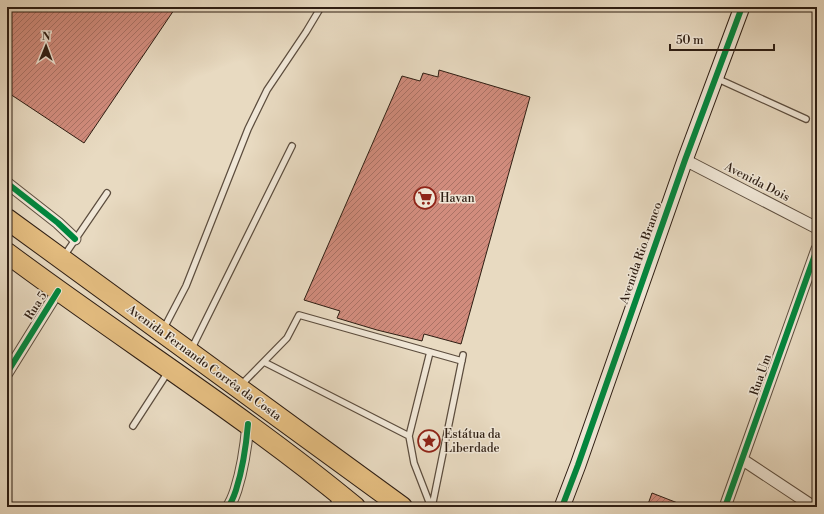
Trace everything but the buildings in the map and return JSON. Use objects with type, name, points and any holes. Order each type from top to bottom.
[{"type":"highway","name":"Avenida Fernando Corrêa da Costa","points":[[7,219],[402,507]]},
{"type":"highway","name":"Avenida Fernando Corrêa da Costa","points":[[7,253],[58,291],[248,424],[342,503]]},
{"type":"street","name":"Avenida Rio Branco","points":[[562,507],[685,160],[742,7]]},
{"type":"street","name":"Avenida Dois","points":[[685,160],[817,228]]},
{"type":"street","points":[[7,183],[58,223],[75,239]]},
{"type":"street","name":"Rua Um","points":[[726,507],[817,249]]},
{"type":"street","name":"Rua 5","points":[[7,373],[58,291]]},
{"type":"street","points":[[232,506],[246,450],[248,424]]},
{"type":"street","points":[[743,460],[814,507]]},
{"type":"lane","points":[[162,332],[186,286],[248,129],[267,90],[321,7]]},
{"type":"lane","points":[[716,78],[806,119]]},
{"type":"lane","points":[[190,352],[292,146]]},
{"type":"lane","points":[[62,259],[107,193]]},
{"type":"lane","points":[[238,388],[288,338],[299,315],[430,352],[463,358],[431,507]]},
{"type":"lane","points":[[430,352],[409,436],[414,463],[431,507]]},
{"type":"lane","points":[[264,362],[409,436]]},
{"type":"lane","points":[[133,426],[170,369]]},
{"type":"cycle path","points":[[562,507],[685,160],[742,7]]},
{"type":"cycle path","points":[[7,183],[58,223],[75,239]]},
{"type":"cycle path","points":[[725,507],[817,249]]},
{"type":"cycle path","points":[[7,373],[58,291]]},
{"type":"cycle path","points":[[228,507],[234,497],[241,474],[248,424]]},
{"type":"place","name":"Havan","points":[[425,198]]},
{"type":"place","name":"Estátua da Liberdade","points":[[429,441]]}]
